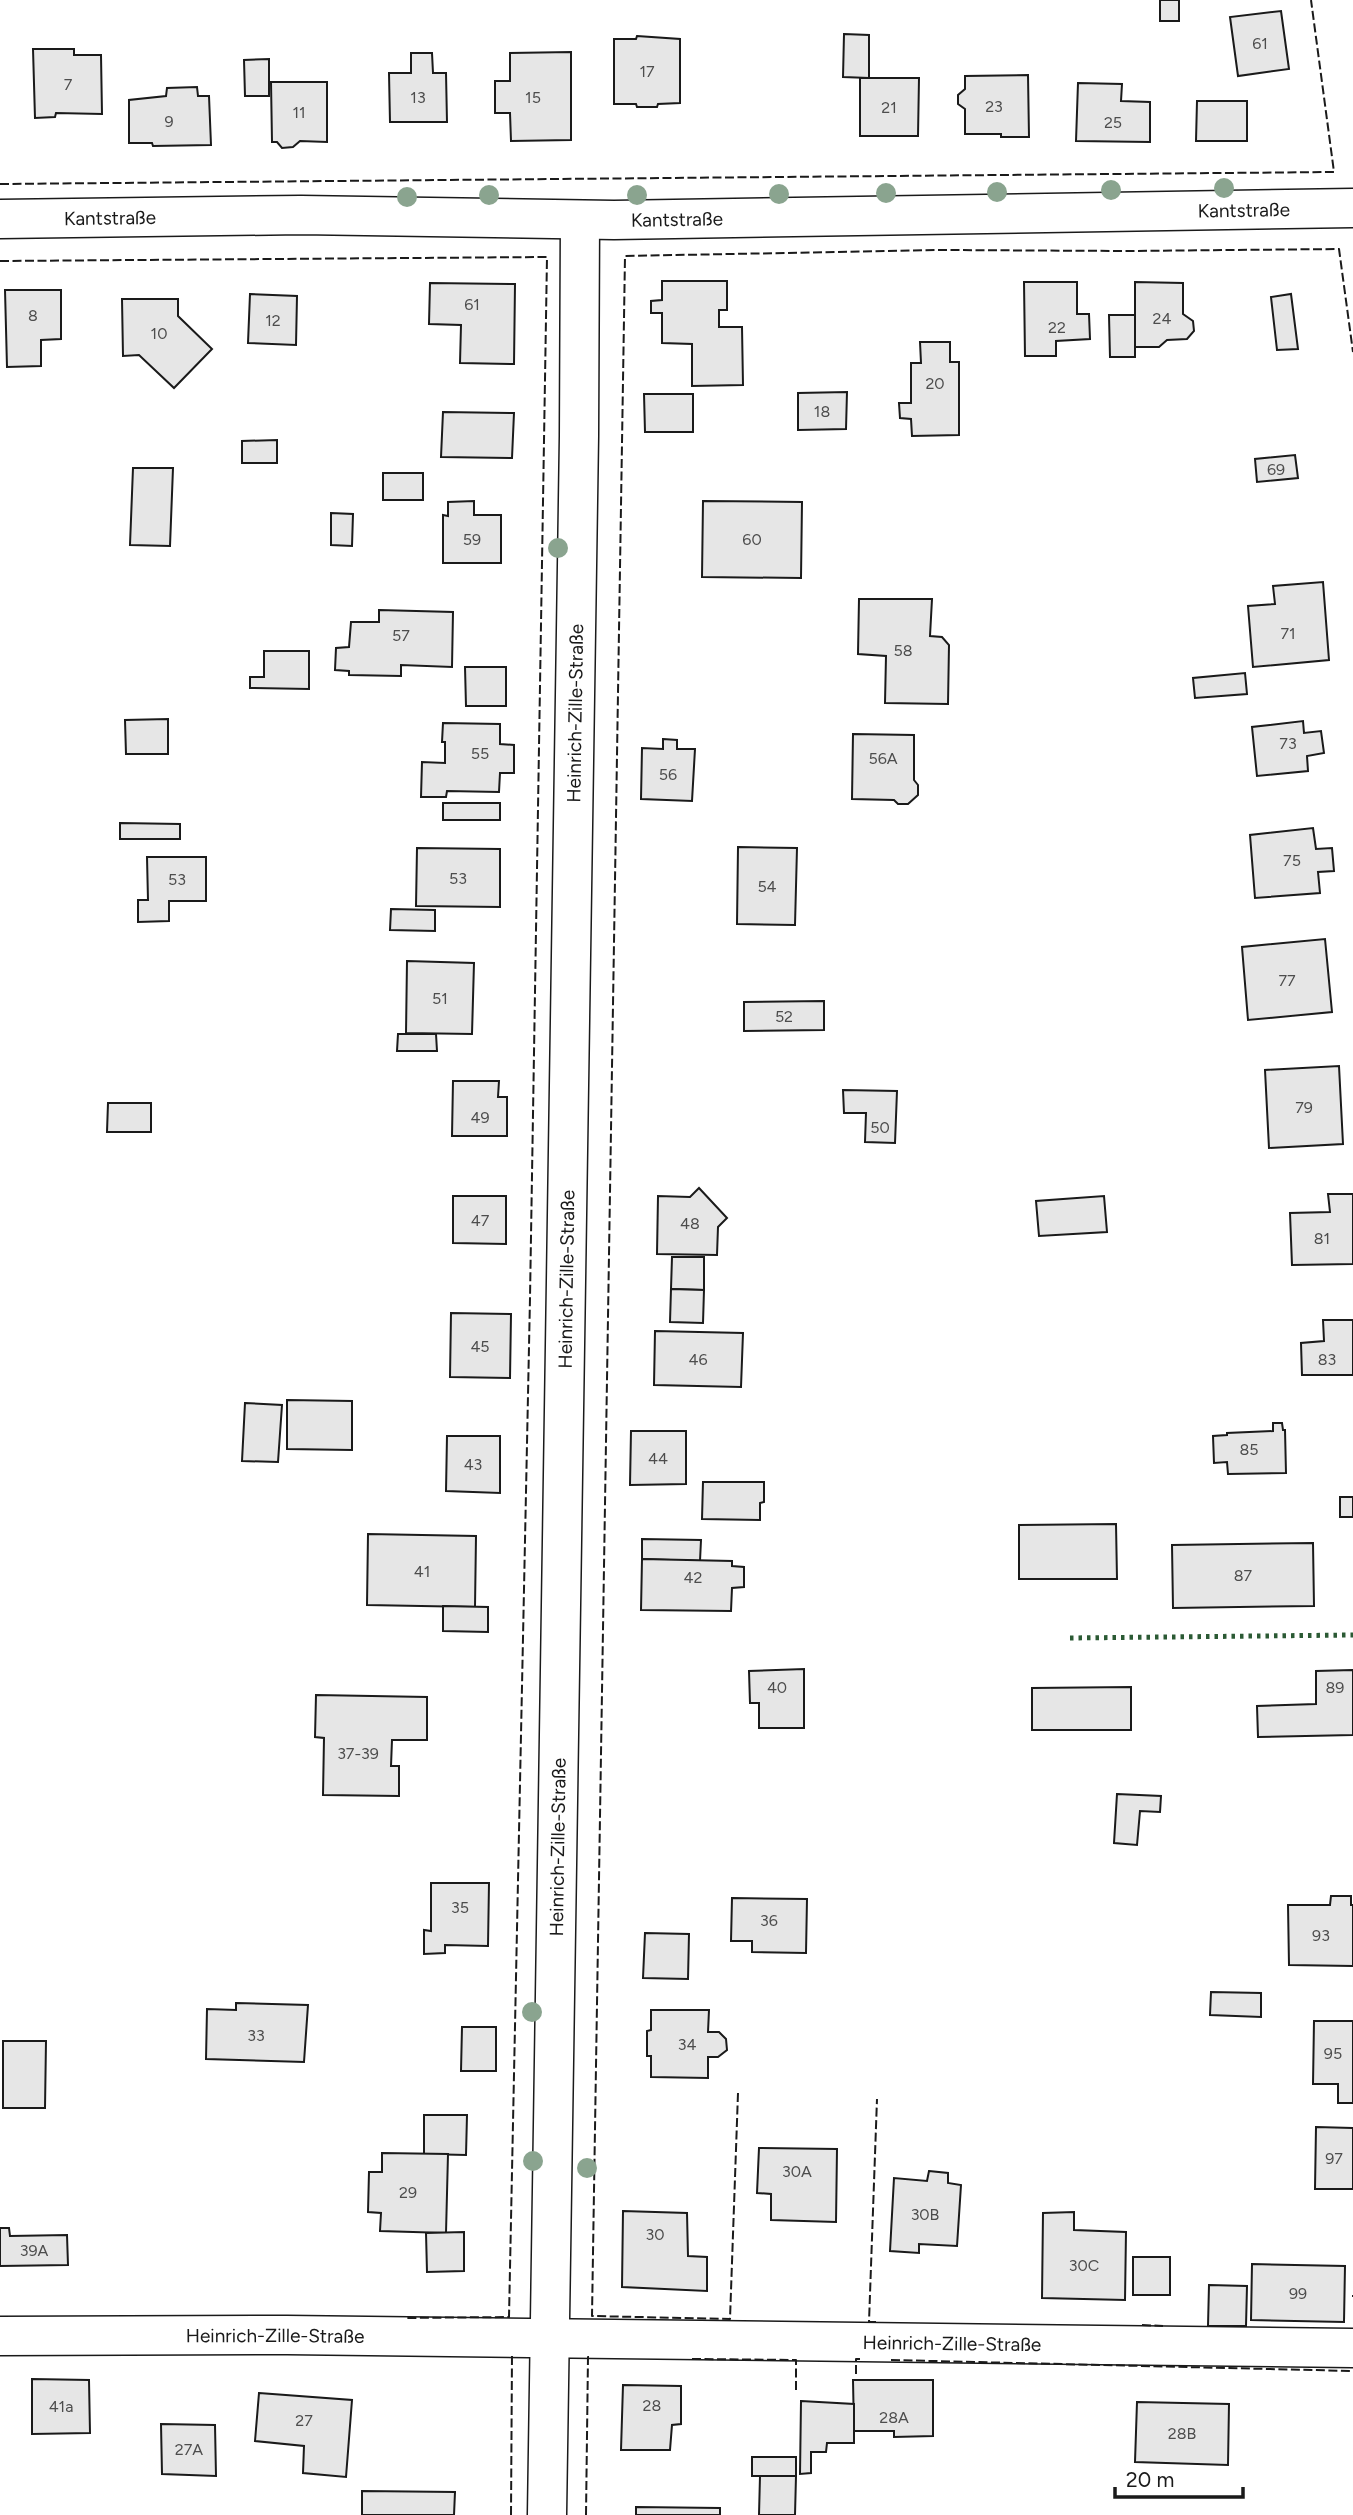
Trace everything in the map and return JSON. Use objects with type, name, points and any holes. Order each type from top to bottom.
[{"type":"street","name":"Kantstraße","points":[[0,219],[301,215],[580,220],[1353,208]]},
{"type":"street","name":"Heinrich-Zille-Straße","points":[[547,2515],[579,449],[580,220]]},
{"type":"street","name":"Heinrich-Zille-Straße","points":[[0,2336],[287,2335],[1353,2348]]},
{"type":"building","points":[[1160,0],[1179,0],[1179,21],[1160,21]]},
{"type":"building","points":[[1281,11],[1289,69],[1238,76],[1230,17]]},
{"type":"building","points":[[844,34],[869,35],[869,78],[843,77]]},
{"type":"building","points":[[637,36],[680,39],[680,103],[658,104],[657,107],[614,104],[614,39],[636,39]]},
{"type":"building","points":[[33,49],[74,49],[74,55],[101,55],[102,114],[56,113],[55,117],[35,118]]},
{"type":"building","points":[[571,52],[571,140],[511,141],[510,113],[495,113],[495,81],[510,81],[510,53]]},
{"type":"building","points":[[411,53],[432,53],[433,73],[446,73],[447,122],[390,122],[389,73],[411,73]]},
{"type":"building","points":[[269,59],[269,96],[245,96],[244,60]]},
{"type":"building","points":[[1028,75],[1029,137],[965,134],[965,109],[958,104],[958,95],[965,89],[965,76]]},
{"type":"building","points":[[860,78],[919,78],[918,136],[860,136]]},
{"type":"building","points":[[271,82],[327,82],[327,142],[300,141],[293,147],[282,148],[277,142],[272,142]]},
{"type":"building","points":[[1078,83],[1122,84],[1121,101],[1150,102],[1150,142],[1076,141]]},
{"type":"building","points":[[197,87],[198,96],[209,96],[211,145],[153,146],[152,143],[129,143],[129,100],[166,96],[167,88]]},
{"type":"building","points":[[1197,101],[1247,101],[1247,141],[1196,141]]},
{"type":"building","points":[[662,281],[727,281],[727,310],[719,310],[719,327],[742,327],[743,385],[692,386],[692,344],[662,343],[662,313],[651,313],[651,301],[662,300]]},
{"type":"building","points":[[1024,282],[1077,282],[1077,314],[1089,314],[1090,339],[1056,341],[1056,356],[1025,356]]},
{"type":"building","points":[[1135,282],[1183,283],[1183,314],[1193,321],[1194,331],[1187,339],[1167,340],[1159,347],[1135,347]]},
{"type":"building","points":[[430,283],[515,284],[514,364],[460,363],[461,325],[429,324]]},
{"type":"building","points":[[5,290],[61,290],[61,339],[41,340],[41,366],[7,367]]},
{"type":"building","points":[[250,294],[297,296],[296,345],[248,343]]},
{"type":"building","points":[[1291,294],[1298,349],[1277,350],[1271,297]]},
{"type":"building","points":[[122,299],[178,299],[178,316],[212,349],[174,388],[139,355],[123,356]]},
{"type":"building","points":[[1109,315],[1135,315],[1135,357],[1110,357]]},
{"type":"building","points":[[920,342],[950,342],[950,362],[959,362],[959,435],[912,436],[911,419],[900,418],[899,403],[911,403],[911,363],[921,363]]},
{"type":"building","points":[[847,392],[846,429],[798,430],[798,393]]},
{"type":"building","points":[[644,394],[693,394],[693,432],[645,432]]},
{"type":"building","points":[[443,412],[514,413],[512,458],[441,457]]},
{"type":"building","points":[[277,440],[277,463],[242,463],[242,441]]},
{"type":"building","points":[[1295,455],[1298,478],[1257,482],[1255,459]]},
{"type":"building","points":[[133,468],[173,468],[170,546],[130,545]]},
{"type":"building","points":[[383,473],[423,473],[423,500],[383,500]]},
{"type":"building","points":[[474,501],[474,515],[501,515],[501,563],[443,563],[443,515],[448,516],[448,502]]},
{"type":"building","points":[[703,501],[802,502],[801,578],[702,577]]},
{"type":"building","points":[[331,513],[353,514],[352,546],[331,545]]},
{"type":"building","points":[[1323,582],[1329,660],[1253,667],[1248,606],[1275,604],[1273,586]]},
{"type":"building","points":[[859,599],[932,599],[930,636],[942,637],[949,645],[948,704],[885,703],[886,656],[858,654]]},
{"type":"building","points":[[379,610],[453,612],[452,667],[401,665],[401,676],[349,675],[349,671],[335,670],[336,648],[349,647],[351,622],[379,622]]},
{"type":"building","points":[[264,651],[309,651],[309,689],[250,688],[250,677],[264,677]]},
{"type":"building","points":[[465,667],[506,667],[506,706],[466,706]]},
{"type":"building","points":[[1245,673],[1247,694],[1195,698],[1193,678]]},
{"type":"building","points":[[168,719],[168,754],[126,754],[125,720]]},
{"type":"building","points":[[1303,721],[1304,733],[1321,731],[1324,753],[1307,756],[1308,771],[1257,776],[1252,727]]},
{"type":"building","points":[[443,723],[500,724],[500,744],[514,745],[514,773],[500,773],[499,792],[447,791],[446,797],[421,797],[422,762],[445,763]]},
{"type":"building","points":[[853,734],[914,735],[914,780],[918,785],[918,795],[908,804],[898,804],[894,800],[852,799]]},
{"type":"building","points":[[663,739],[677,740],[677,749],[695,749],[692,801],[641,799],[642,748],[663,749]]},
{"type":"building","points":[[443,803],[500,803],[500,820],[443,820]]},
{"type":"building","points":[[120,823],[180,824],[180,839],[120,839]]},
{"type":"building","points":[[1313,828],[1316,849],[1332,848],[1334,871],[1318,872],[1320,893],[1255,898],[1250,835]]},
{"type":"building","points":[[738,847],[797,848],[795,925],[737,924]]},
{"type":"building","points":[[417,848],[500,849],[500,907],[416,906]]},
{"type":"building","points":[[147,857],[206,857],[206,901],[169,901],[169,921],[138,922],[138,900],[148,900]]},
{"type":"building","points":[[391,909],[435,910],[435,931],[390,930]]},
{"type":"building","points":[[1325,939],[1332,1012],[1248,1020],[1242,947]]},
{"type":"building","points":[[407,961],[474,963],[472,1034],[406,1033]]},
{"type":"building","points":[[824,1001],[824,1030],[744,1031],[744,1002]]},
{"type":"building","points":[[398,1034],[436,1034],[437,1051],[397,1051]]},
{"type":"building","points":[[1339,1066],[1343,1144],[1269,1148],[1265,1070]]},
{"type":"building","points":[[453,1081],[499,1081],[498,1097],[507,1097],[507,1136],[452,1136]]},
{"type":"building","points":[[843,1090],[897,1091],[895,1143],[865,1142],[866,1113],[844,1113]]},
{"type":"building","points":[[108,1103],[151,1103],[151,1132],[107,1132]]},
{"type":"building","points":[[699,1188],[727,1218],[718,1227],[717,1255],[657,1254],[658,1196],[690,1197]]},
{"type":"building","points":[[1328,1194],[1353,1194],[1353,1264],[1292,1265],[1290,1213],[1330,1212]]},
{"type":"building","points":[[453,1196],[506,1196],[506,1244],[453,1243]]},
{"type":"building","points":[[1104,1196],[1107,1232],[1039,1236],[1036,1201]]},
{"type":"building","points":[[672,1257],[704,1257],[704,1290],[671,1289]]},
{"type":"building","points":[[671,1289],[704,1290],[703,1323],[670,1322]]},
{"type":"building","points":[[451,1313],[511,1314],[510,1378],[450,1377]]},
{"type":"building","points":[[1323,1320],[1353,1320],[1353,1375],[1302,1375],[1301,1343],[1324,1341]]},
{"type":"building","points":[[655,1331],[743,1333],[741,1387],[654,1385]]},
{"type":"building","points":[[287,1400],[352,1401],[352,1450],[287,1449]]},
{"type":"building","points":[[245,1403],[282,1405],[278,1462],[242,1461]]},
{"type":"building","points":[[1273,1423],[1282,1423],[1285,1430],[1286,1473],[1228,1474],[1227,1462],[1214,1463],[1213,1436],[1273,1431]]},
{"type":"building","points":[[631,1431],[686,1431],[686,1484],[630,1485]]},
{"type":"building","points":[[447,1436],[500,1436],[500,1493],[446,1491]]},
{"type":"building","points":[[703,1482],[764,1482],[760,1520],[702,1519]]},
{"type":"building","points":[[1340,1497],[1353,1497],[1353,1517],[1340,1517]]},
{"type":"building","points":[[1116,1524],[1117,1579],[1019,1579],[1019,1525]]},
{"type":"building","points":[[368,1534],[476,1536],[475,1607],[367,1605]]},
{"type":"building","points":[[642,1539],[701,1540],[700,1561],[642,1559]]},
{"type":"building","points":[[1313,1543],[1314,1606],[1173,1608],[1172,1545]]},
{"type":"building","points":[[642,1559],[732,1561],[732,1566],[744,1567],[744,1587],[732,1588],[731,1611],[641,1610]]},
{"type":"building","points":[[443,1606],[488,1607],[488,1632],[443,1631]]},
{"type":"building","points":[[804,1669],[804,1728],[759,1728],[759,1703],[750,1703],[749,1671]]},
{"type":"building","points":[[1353,1670],[1353,1735],[1258,1737],[1257,1706],[1316,1704],[1316,1671]]},
{"type":"building","points":[[1131,1687],[1131,1730],[1032,1730],[1032,1688]]},
{"type":"building","points":[[316,1695],[427,1697],[427,1740],[392,1740],[391,1766],[399,1766],[399,1796],[323,1795],[324,1738],[315,1737]]},
{"type":"building","points":[[1117,1794],[1161,1796],[1160,1812],[1140,1811],[1137,1845],[1114,1843]]},
{"type":"building","points":[[431,1883],[489,1883],[488,1946],[445,1945],[445,1953],[424,1954],[424,1930],[431,1931]]},
{"type":"building","points":[[1331,1896],[1351,1896],[1353,1966],[1289,1965],[1288,1905],[1330,1905]]},
{"type":"building","points":[[732,1898],[807,1899],[806,1953],[752,1952],[752,1941],[731,1941]]},
{"type":"building","points":[[645,1933],[689,1934],[688,1979],[643,1978]]},
{"type":"building","points":[[1211,1992],[1261,1993],[1261,2017],[1210,2015]]},
{"type":"building","points":[[236,2003],[308,2005],[304,2062],[206,2059],[207,2009],[236,2010]]},
{"type":"building","points":[[651,2010],[709,2010],[708,2032],[719,2032],[726,2039],[727,2050],[718,2057],[708,2057],[708,2078],[651,2077],[651,2056],[647,2056],[647,2031],[651,2030]]},
{"type":"building","points":[[1314,2021],[1353,2021],[1353,2103],[1338,2103],[1338,2084],[1313,2084]]},
{"type":"building","points":[[462,2027],[496,2027],[496,2071],[461,2071]]},
{"type":"building","points":[[3,2041],[46,2041],[45,2108],[3,2108]]},
{"type":"building","points":[[424,2115],[467,2115],[466,2155],[424,2154]]},
{"type":"building","points":[[1316,2127],[1353,2128],[1353,2189],[1315,2189]]},
{"type":"building","points":[[759,2148],[837,2149],[836,2222],[771,2220],[771,2194],[757,2193]]},
{"type":"building","points":[[382,2153],[448,2154],[446,2233],[380,2231],[381,2213],[368,2212],[369,2172],[382,2172]]},
{"type":"building","points":[[929,2171],[948,2173],[948,2183],[961,2185],[957,2246],[919,2244],[919,2253],[890,2251],[894,2178],[927,2181]]},
{"type":"building","points":[[623,2211],[687,2213],[688,2256],[707,2257],[707,2291],[622,2287]]},
{"type":"building","points":[[1074,2212],[1074,2230],[1126,2232],[1125,2300],[1042,2298],[1043,2213]]},
{"type":"building","points":[[0,2228],[9,2228],[10,2236],[67,2235],[68,2265],[0,2266]]},
{"type":"building","points":[[464,2232],[464,2271],[427,2272],[426,2233]]},
{"type":"building","points":[[1133,2257],[1170,2257],[1170,2295],[1133,2295]]},
{"type":"building","points":[[1252,2264],[1345,2266],[1344,2322],[1251,2320]]},
{"type":"building","points":[[1209,2285],[1247,2286],[1246,2326],[1208,2326]]},
{"type":"building","points":[[32,2379],[89,2380],[90,2433],[32,2434]]},
{"type":"building","points":[[853,2380],[933,2380],[933,2436],[894,2437],[894,2431],[854,2431]]},
{"type":"building","points":[[623,2385],[681,2386],[681,2424],[672,2425],[670,2450],[621,2450]]},
{"type":"building","points":[[259,2393],[352,2400],[346,2477],[303,2473],[304,2446],[255,2441]]},
{"type":"building","points":[[801,2401],[854,2404],[854,2443],[827,2443],[826,2452],[811,2452],[811,2473],[800,2474]]},
{"type":"building","points":[[1137,2402],[1229,2404],[1228,2465],[1135,2462]]},
{"type":"building","points":[[161,2424],[215,2425],[216,2476],[162,2474]]},
{"type":"building","points":[[752,2457],[796,2457],[796,2476],[752,2476]]},
{"type":"building","points":[[760,2476],[796,2476],[795,2515],[759,2515]]},
{"type":"building","points":[[362,2491],[455,2492],[454,2515],[362,2515]]},
{"type":"building","points":[[636,2507],[720,2508],[720,2515],[636,2515]]},
{"type":"hedge","points":[[1070,1638],[1353,1635]]},
{"type":"fence","points":[[0,184],[1334,172],[1311,0]]},
{"type":"fence","points":[[738,2093],[730,2319],[592,2316],[625,256],[941,250],[1339,249],[1353,352]]},
{"type":"fence","points":[[0,261],[547,257],[530,1298],[509,2317],[404,2318]]},
{"type":"fence","points":[[876,2322],[869,2322],[877,2099]]},
{"type":"fence","points":[[1142,2325],[1163,2326]]},
{"type":"fence","points":[[511,2515],[512,2354]]},
{"type":"fence","points":[[586,2515],[588,2357],[591,2357]]},
{"type":"fence","points":[[692,2359],[796,2360],[796,2390]]},
{"type":"fence","points":[[856,2374],[856,2359],[860,2359]]},
{"type":"fence","points":[[891,2360],[1353,2371]]}]
